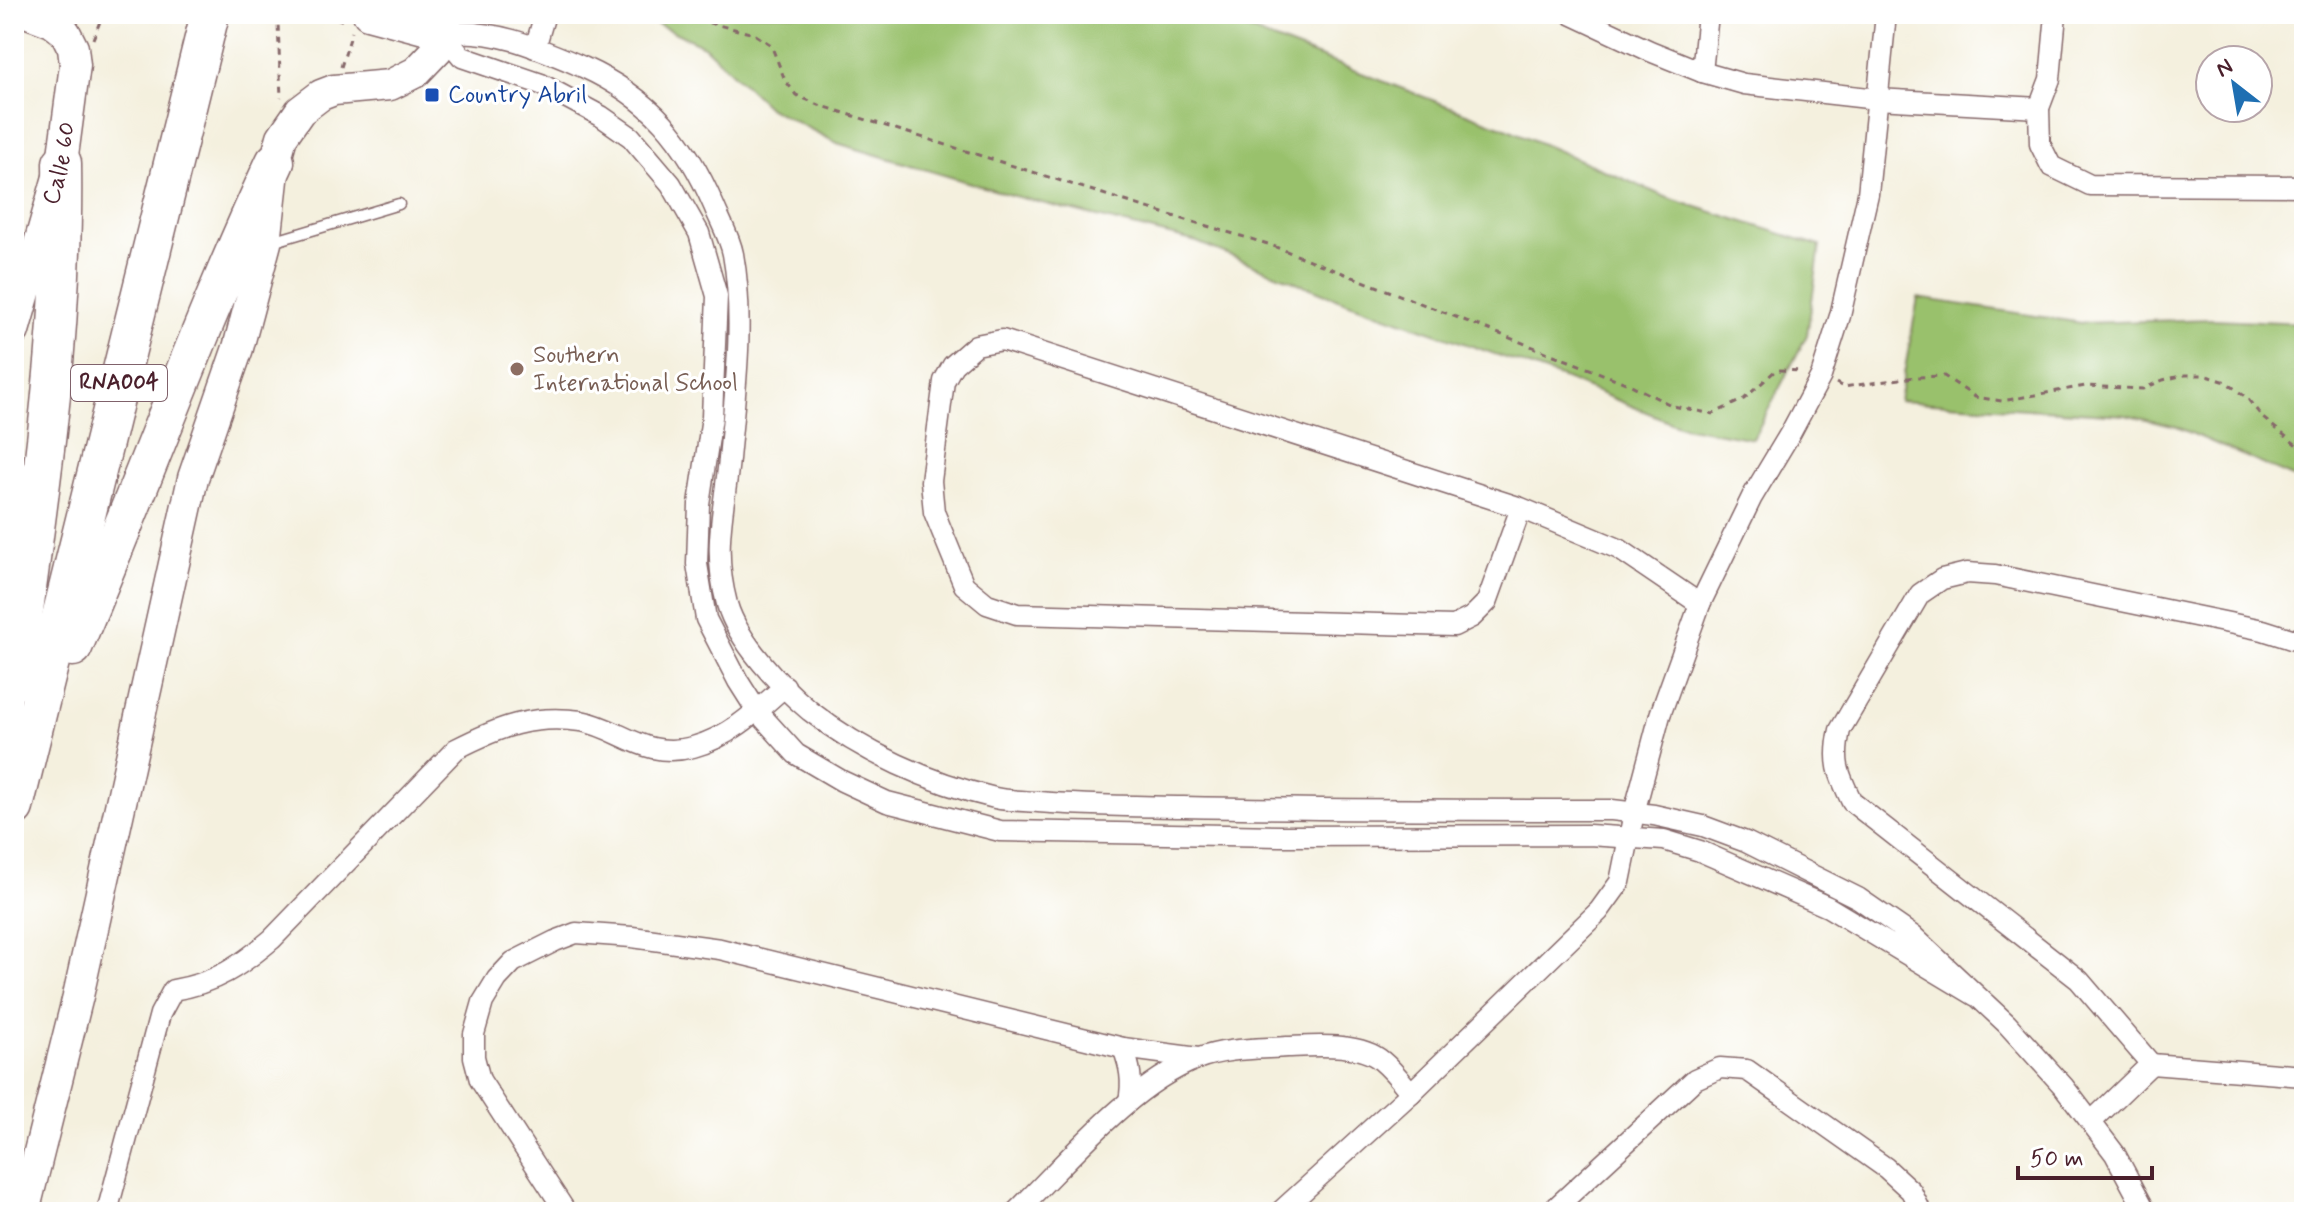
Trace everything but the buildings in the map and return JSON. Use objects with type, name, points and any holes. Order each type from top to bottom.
[{"type":"highway","name":"RNA004","points":[[14,699],[183,14]]},
{"type":"highway","name":"RNA004","points":[[14,807],[210,14]]},
{"type":"highway","points":[[28,753],[130,514],[252,242],[278,150]]},
{"type":"highway","points":[[14,681],[44,469],[45,274],[63,228],[62,163]]},
{"type":"street","name":"Calle 60","points":[[31,14],[59,27],[70,40],[75,56],[62,163]]},
{"type":"street","points":[[541,84],[545,14]]},
{"type":"street","points":[[1571,14],[1702,72],[1744,84],[1877,99],[2039,108]]},
{"type":"street","points":[[1702,72],[1708,14]]},
{"type":"street","points":[[1280,1212],[1411,1093],[1599,911],[1620,882],[1634,813],[1660,715],[1700,604],[1752,497],[1821,376],[1840,316],[1868,194],[1886,14]]},
{"type":"street","points":[[2056,14],[2050,79],[2039,108],[2040,144],[2051,166],[2072,179],[2090,185],[2304,186]]},
{"type":"street","points":[[361,19],[446,24],[544,51],[608,78],[663,120],[701,176],[733,250],[739,318],[729,464],[720,514],[719,561],[728,608],[760,661],[807,709],[855,743],[931,777],[997,798],[1064,804],[1268,809],[1634,813],[1703,826],[1798,867],[1858,898],[1913,936],[2007,1024],[2092,1121],[2115,1154],[2146,1212]]},
{"type":"street","points":[[278,150],[290,122],[310,102],[334,90],[376,87],[403,81],[438,49],[446,24]]},
{"type":"street","points":[[446,24],[462,57],[541,84],[601,116],[631,137],[671,184],[699,233],[717,296],[712,417],[699,504],[697,564],[706,619],[757,711],[796,754],[842,781],[887,802],[1000,831],[1281,836],[1589,835],[1664,840],[1758,874],[1828,907],[1976,996]]},
{"type":"street","points":[[24,1212],[78,996],[193,478],[238,348],[252,242]]},
{"type":"street","points":[[14,331],[45,274]]},
{"type":"street","points":[[1521,508],[1487,602],[1472,617],[1454,626],[1017,614],[987,604],[964,585],[934,512],[931,481],[944,381],[953,365],[976,345],[1002,340],[1521,508],[1619,549],[1700,604]]},
{"type":"street","points":[[2304,643],[2263,630],[1995,575],[1967,573],[1942,579],[1920,594],[1840,730],[1835,753],[1838,772],[1852,802],[2079,980],[2151,1064],[2304,1076]]},
{"type":"street","points":[[107,1212],[160,1014],[173,990],[200,986],[239,967],[272,939],[456,749],[495,729],[536,720],[583,721],[650,749],[690,748],[723,736],[785,686]]},
{"type":"street","points":[[566,1212],[480,1080],[474,1057],[474,1034],[483,1002],[497,979],[513,962],[576,933],[720,949],[1123,1048],[1198,1058]]},
{"type":"street","points":[[1016,1212],[1129,1101],[1158,1080],[1198,1058],[1240,1050],[1322,1045],[1350,1049],[1380,1059],[1411,1093]]},
{"type":"street","points":[[1123,1048],[1130,1065],[1132,1086],[1129,1101]]},
{"type":"street","points":[[2092,1121],[2151,1064]]},
{"type":"street","points":[[1551,1212],[1695,1079],[1720,1068],[1747,1070],[1886,1168],[1911,1191],[1921,1212]]},
{"type":"lane","points":[[252,242],[399,204]]},
{"type":"path","points":[[278,150],[280,14]]},
{"type":"path","points":[[674,14],[754,34],[771,45],[785,80],[796,95],[819,105],[1268,244],[1631,385],[1673,406],[1713,414],[1744,399],[1776,370],[1797,370],[1821,376],[1843,387],[1944,376],[1975,397],[2002,401],[2085,386],[2143,389],[2163,380],[2204,375],[2226,382],[2247,398],[2263,418],[2304,451]]},
{"type":"path","points":[[334,90],[361,19]]},
{"type":"green space","points":[[636,14],[1201,14],[1215,17],[1508,129],[1668,198],[1820,246],[1807,335],[1753,439],[1678,425],[1563,378],[1338,299],[1197,242],[1014,196],[837,143],[769,108],[704,46]]},
{"type":"green space","points":[[1918,298],[2082,323],[2214,319],[2304,323],[2304,482],[2177,427],[2125,415],[1899,401]]},
{"type":"place","name":"Country Abril","points":[[432,95]]},
{"type":"place","name":"Southern International School","points":[[517,369]]}]
